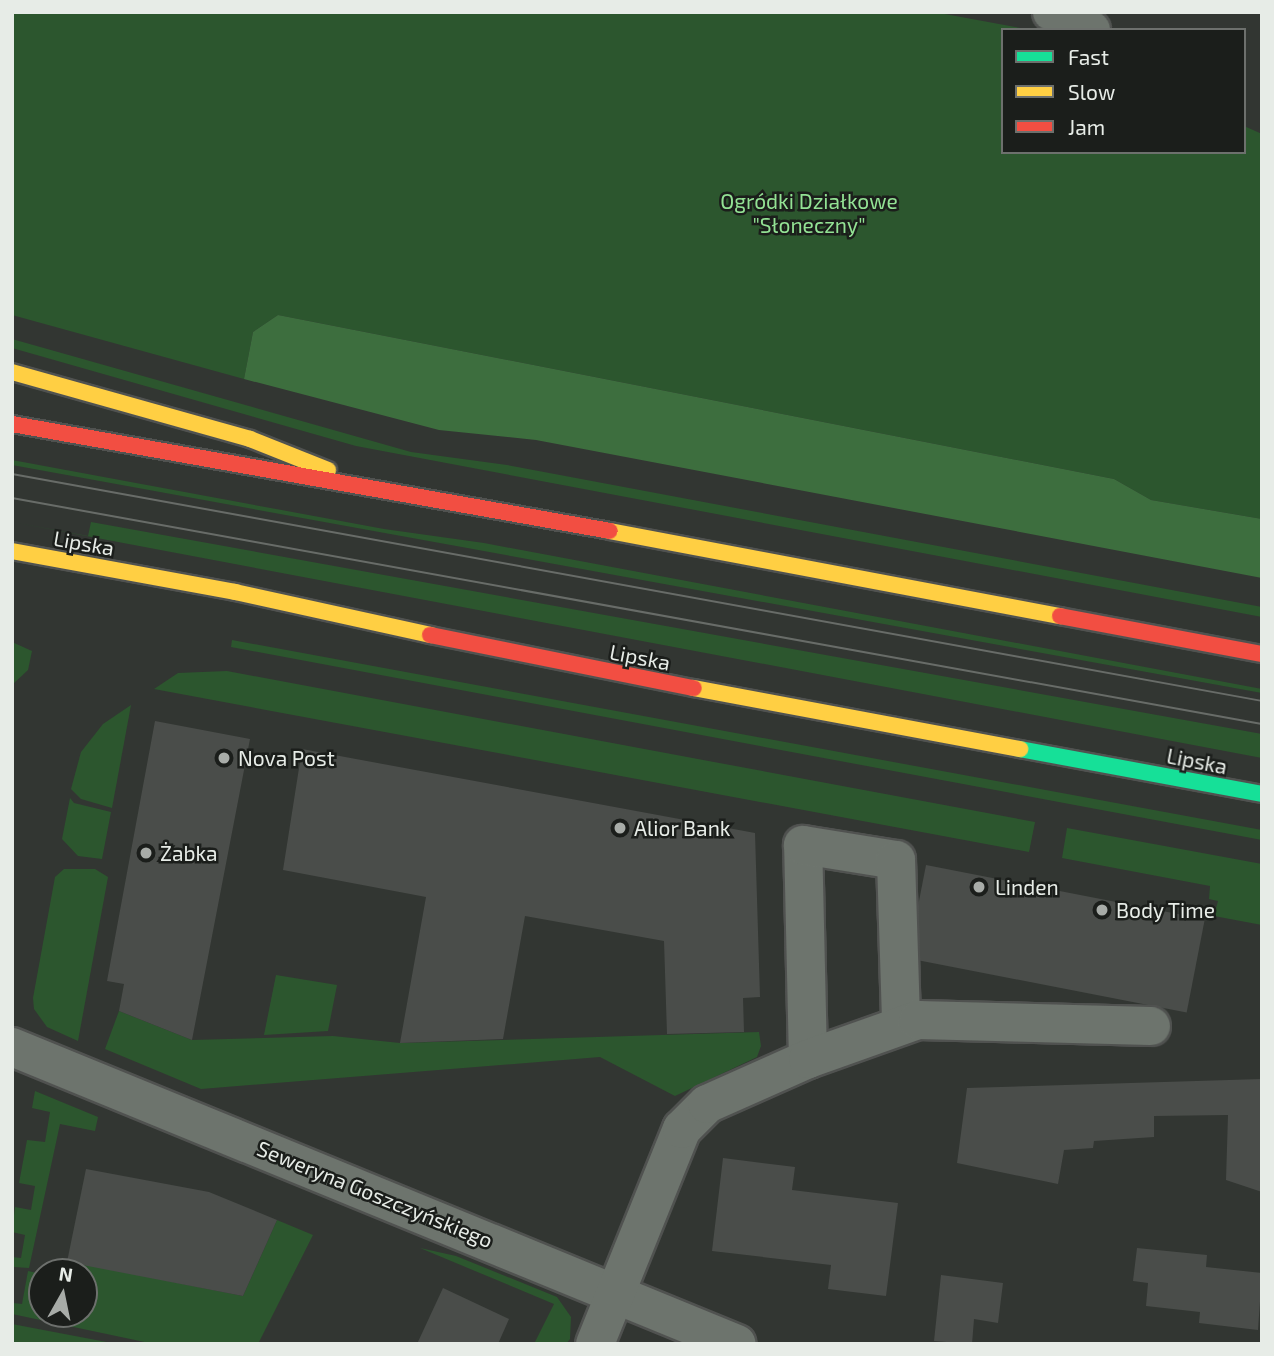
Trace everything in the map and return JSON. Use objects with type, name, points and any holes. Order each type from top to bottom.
[{"type":"main road","points":[[12,372],[250,439],[366,485]]},
{"type":"main road","points":[[12,424],[366,485],[1262,653]]},
{"type":"main road","name":"Lipska","points":[[12,551],[235,592],[574,666],[1262,794]]},
{"type":"street","points":[[1052,12],[1087,28]]},
{"type":"street","points":[[808,1059],[803,845],[896,860],[901,1023]]},
{"type":"street","points":[[595,1344],[682,1129],[693,1114],[808,1059],[901,1023],[935,1018],[1150,1026]]},
{"type":"street","name":"Seweryna Goszczyńskiego","points":[[12,1047],[737,1344]]},
{"type":"green space","name":"Ogródki Działkowe \"Słoneczny\"","points":[[12,12],[934,12],[1020,28],[1001,28],[1001,154],[1246,154],[1246,127],[1262,134],[1262,519],[1151,500],[1114,479],[278,315],[253,332],[244,379],[12,315]]},
{"type":"green space","points":[[278,315],[1114,479],[1151,500],[1262,519],[1262,578],[536,440],[439,430],[244,379],[253,332]]},
{"type":"green space","points":[[12,339],[411,452],[507,465],[1262,607],[1262,617],[356,446],[12,348]]},
{"type":"green space","points":[[12,460],[384,529],[484,543],[1262,689],[1262,693],[12,465]]},
{"type":"green space","points":[[12,522],[88,536],[91,522],[1262,734],[1262,758]]},
{"type":"green space","points":[[232,640],[1262,830],[1262,840],[231,647]]},
{"type":"green space","points":[[12,642],[32,651],[28,670],[12,685]]},
{"type":"green space","points":[[227,671],[1035,822],[1029,852],[154,689],[178,673]]},
{"type":"green space","points":[[131,705],[112,808],[81,799],[71,789],[81,752],[103,724]]},
{"type":"green space","points":[[70,798],[74,803],[111,812],[102,859],[78,856],[62,839]]},
{"type":"green space","points":[[1067,828],[1262,864],[1262,925],[1214,916],[1218,901],[1209,899],[1210,886],[1062,858]]},
{"type":"green space","points":[[64,869],[95,869],[108,877],[78,1041],[47,1027],[34,1009],[33,998],[55,877]]},
{"type":"green space","points":[[276,975],[337,985],[328,1031],[264,1035]]},
{"type":"green space","points":[[119,1011],[192,1040],[333,1036],[400,1043],[759,1032],[761,1046],[757,1057],[675,1096],[600,1057],[201,1089],[105,1049]]},
{"type":"green space","points":[[35,1091],[98,1117],[95,1131],[60,1124],[31,1258],[28,1258],[28,1268],[14,1267],[12,1257],[21,1258],[25,1235],[12,1232],[15,1207],[31,1210],[35,1186],[19,1183],[27,1140],[45,1142],[50,1112],[32,1108]]},
{"type":"green space","points":[[277,1220],[313,1235],[258,1344],[154,1344],[78,1328],[98,1328],[98,1267],[243,1296]]},
{"type":"green space","points":[[420,1248],[456,1256],[557,1297],[571,1317],[570,1339],[566,1344],[534,1344],[554,1304]]},
{"type":"green space","points":[[28,1271],[28,1317],[12,1314],[13,1303],[22,1304]]},
{"type":"green space","points":[[12,1324],[117,1344],[12,1344]]},
{"type":"building","points":[[155,721],[250,739],[192,1040],[119,1011],[124,984],[107,981]]},
{"type":"building","points":[[302,749],[755,833],[760,997],[743,998],[744,1032],[667,1034],[664,941],[525,916],[503,1039],[400,1043],[426,897],[283,870]]},
{"type":"building","points":[[926,865],[1205,919],[1187,1012],[908,958]]},
{"type":"building","points":[[1262,1079],[1262,1192],[1226,1180],[1228,1115],[1154,1116],[1154,1137],[1094,1141],[1093,1148],[1064,1150],[1058,1184],[957,1163],[967,1088]]},
{"type":"building","points":[[723,1158],[795,1167],[792,1190],[898,1203],[886,1296],[828,1289],[831,1265],[712,1251]]},
{"type":"building","points":[[86,1169],[209,1192],[277,1220],[243,1296],[98,1268],[98,1258],[68,1258]]},
{"type":"building","points":[[1137,1248],[1207,1255],[1206,1267],[1262,1273],[1258,1330],[1199,1323],[1200,1312],[1146,1306],[1148,1283],[1133,1281]]},
{"type":"building","points":[[941,1275],[1003,1283],[998,1323],[974,1319],[972,1344],[934,1341]]},
{"type":"building","points":[[443,1288],[509,1319],[498,1344],[417,1344]]},
{"type":"tram line","points":[[12,474],[1262,701]]},
{"type":"tram line","points":[[12,498],[1262,724]]},
{"type":"traffic: fast","points":[[1020,749],[1262,794]]},
{"type":"traffic: slow","points":[[12,372],[250,439],[328,470]]},
{"type":"traffic: slow","points":[[610,531],[1060,616]]},
{"type":"traffic: slow","points":[[12,551],[235,592],[430,635]]},
{"type":"traffic: slow","points":[[694,688],[1020,749]]},
{"type":"traffic: jam","points":[[12,424],[610,531]]},
{"type":"traffic: jam","points":[[1060,616],[1262,654]]},
{"type":"traffic: jam","points":[[430,635],[694,688]]},
{"type":"place","name":"Nova Post","points":[[224,758]]},
{"type":"place","name":"Alior Bank","points":[[620,828]]},
{"type":"place","name":"Żabka","points":[[146,853]]},
{"type":"place","name":"Linden","points":[[979,887]]},
{"type":"place","name":"Body Time","points":[[1102,910]]}]
